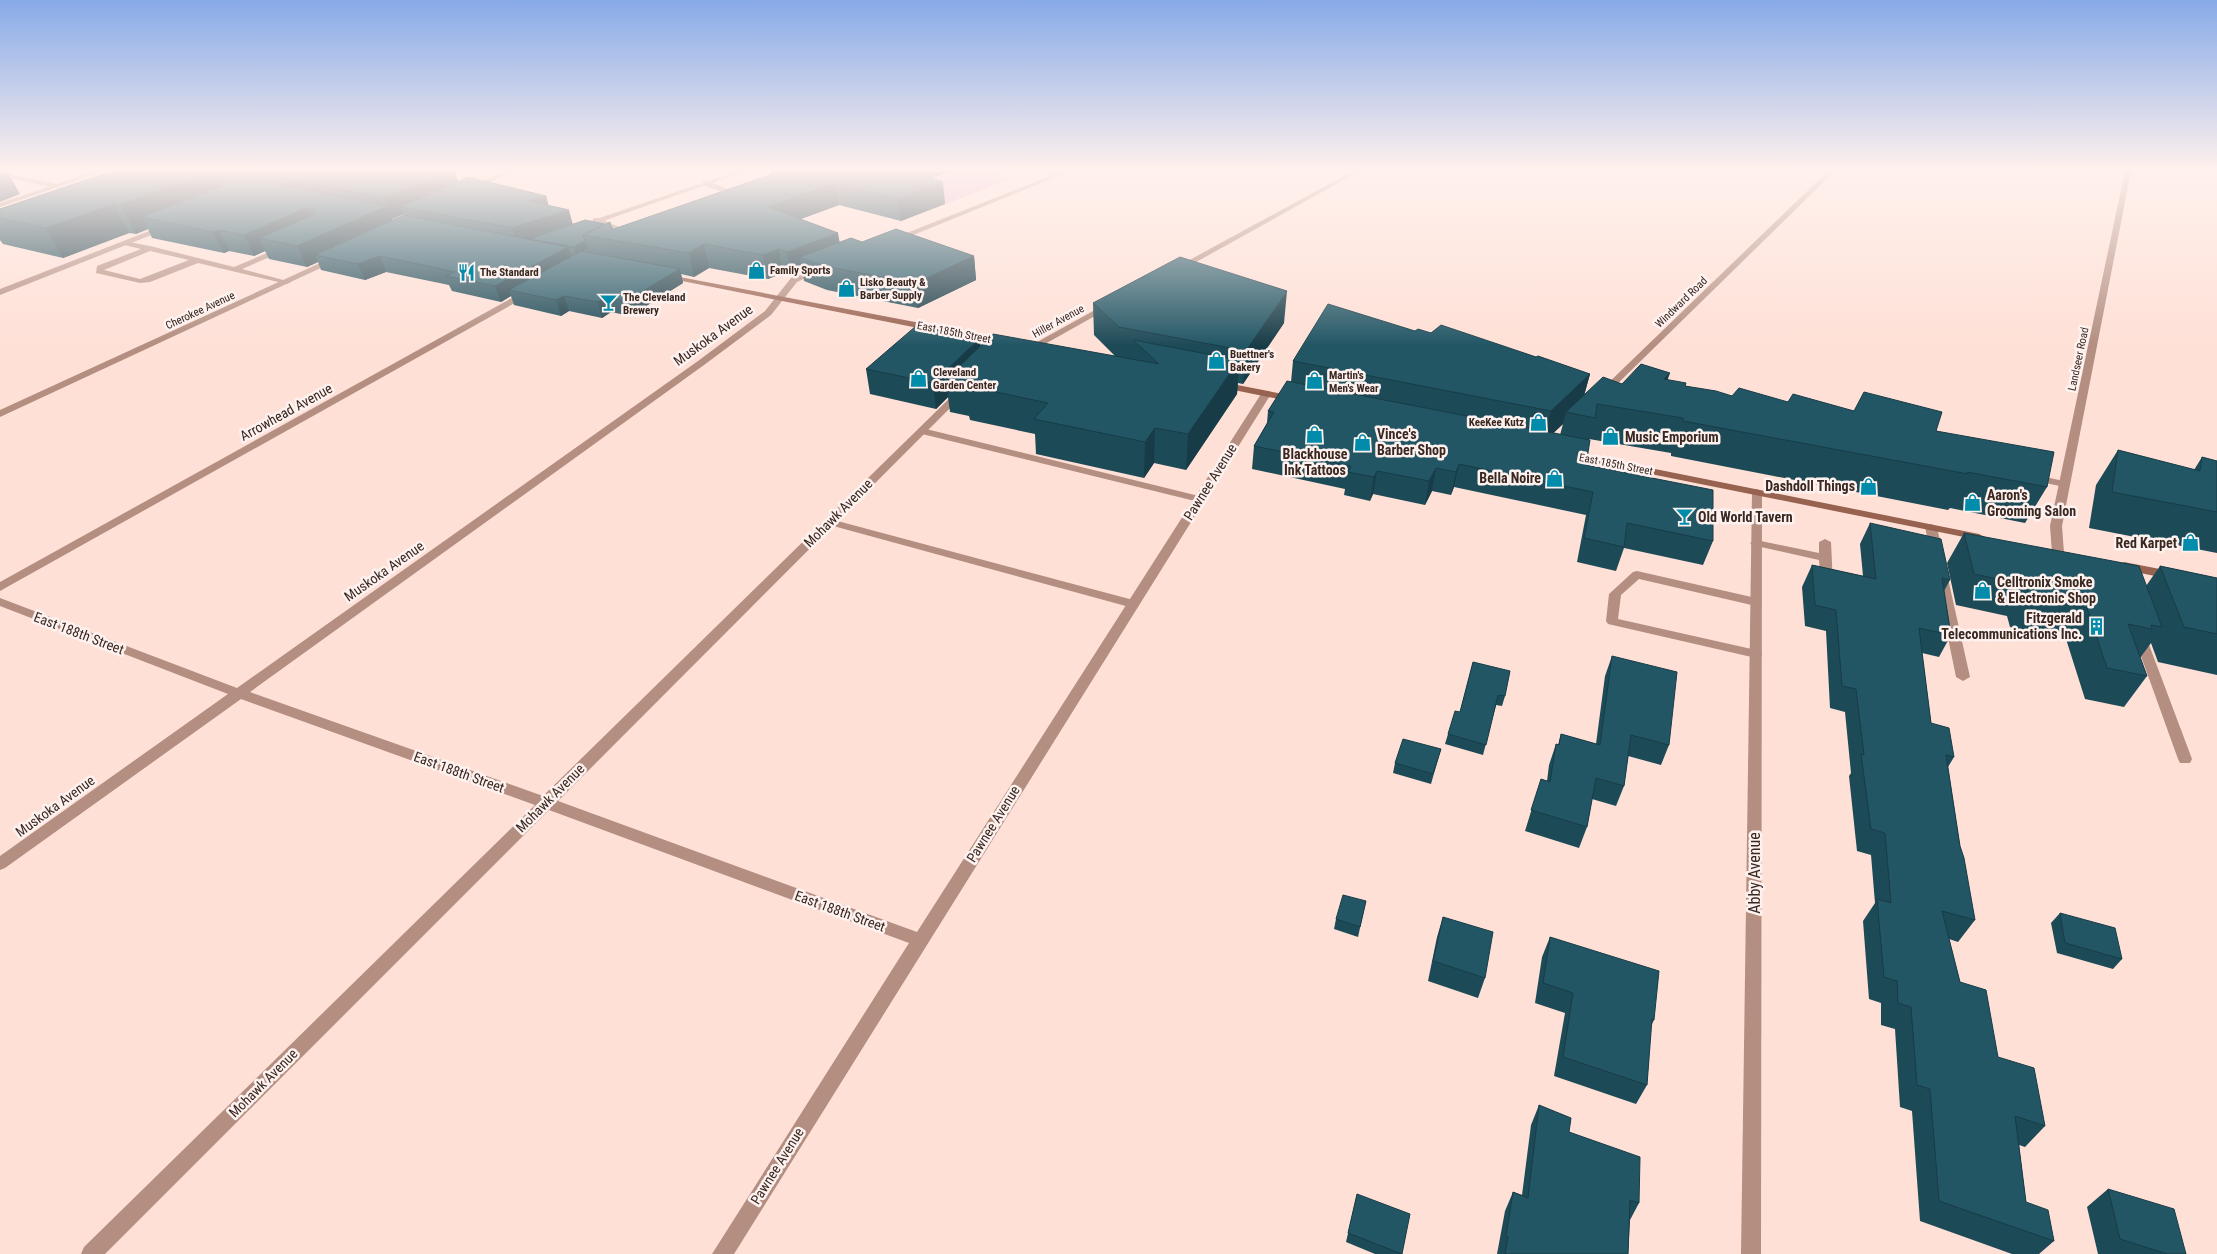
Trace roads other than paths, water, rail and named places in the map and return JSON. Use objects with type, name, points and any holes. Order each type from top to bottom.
[{"type":"street","points":[[0,292],[161,230]]},
{"type":"street","points":[[614,230],[624,235],[635,230]]},
{"type":"street","points":[[882,245],[920,230]]},
{"type":"street","points":[[1171,272],[1248,230]]},
{"type":"street","name":"Windward Road","points":[[1595,402],[1627,376],[1773,230]]},
{"type":"street","name":"Landseer Road","points":[[2058,553],[2056,526],[2116,230]]},
{"type":"street","points":[[127,243],[287,282]]},
{"type":"street","points":[[235,269],[286,247]]},
{"type":"street","points":[[150,248],[100,268],[99,271],[140,281],[197,260]]},
{"type":"street","name":"Cherokee Avenue","points":[[0,414],[341,257]]},
{"type":"street","name":"Muskoka Avenue","points":[[0,864],[768,314],[794,280],[829,266]]},
{"type":"street","name":"East 185th Street","points":[[660,275],[1052,351]]},
{"type":"street","name":"Arrowhead Avenue","points":[[0,587],[541,285]]},
{"type":"street","name":"Hiller Avenue","points":[[1022,345],[1113,304]]},
{"type":"street","points":[[999,354],[1022,345]]},
{"type":"street","name":"Mohawk Avenue","points":[[91,1254],[974,379]]},
{"type":"street","points":[[1208,382],[1304,402]]},
{"type":"street","name":"Pawnee Avenue","points":[[722,1254],[1266,394]]},
{"type":"street","points":[[922,430],[1199,499]]},
{"type":"street","name":"East 185th Street","points":[[1555,452],[1989,539]]},
{"type":"street","points":[[2019,474],[2064,484]]},
{"type":"street","name":"Abby Avenue","points":[[1751,1254],[1757,492]]},
{"type":"street","points":[[830,522],[1133,604]]},
{"type":"street","points":[[1931,527],[1963,677]]},
{"type":"street","points":[[1824,542],[1828,587]]},
{"type":"street","points":[[1756,543],[1825,558]]},
{"type":"street","points":[[2120,582],[2114,564],[2179,577]]},
{"type":"street","points":[[1756,602],[1638,575],[1615,594],[1612,621],[1756,654]]},
{"type":"street","name":"East 188th Street","points":[[0,602],[238,693],[920,940]]},
{"type":"street","points":[[2134,619],[2185,759]]},
{"type":"place","name":"Family Sports","points":[[756,270]]},
{"type":"place","name":"The Standard","points":[[466,272]]},
{"type":"place","name":"Lisko Beauty & Barber Supply","points":[[846,288]]},
{"type":"place","name":"The Cleveland Brewery","points":[[609,303]]},
{"type":"place","name":"Buettner's Bakery","points":[[1216,360]]},
{"type":"place","name":"Cleveland Garden Center","points":[[919,378]]},
{"type":"place","name":"Martin's Men's Wear","points":[[1315,381]]},
{"type":"place","name":"KeeKee Kutz","points":[[1538,422]]},
{"type":"place","name":"Blackhouse Ink Tattoos","points":[[1315,434]]},
{"type":"place","name":"Music Emporium","points":[[1611,437]]},
{"type":"place","name":"Vince's Barber Shop","points":[[1363,442]]},
{"type":"place","name":"Bella Noire","points":[[1555,478]]},
{"type":"place","name":"Dashdoll Things","points":[[1869,486]]},
{"type":"place","name":"Aaron's Grooming Salon","points":[[1973,503]]},
{"type":"place","name":"Old World Tavern","points":[[1684,517]]},
{"type":"place","name":"Red Karpet","points":[[2191,543]]},
{"type":"place","name":"Celltronix Smoke & Electronic Shop","points":[[1983,590]]},
{"type":"place","name":"Fitzgerald Telecommunications Inc.","points":[[2096,626]]}]
